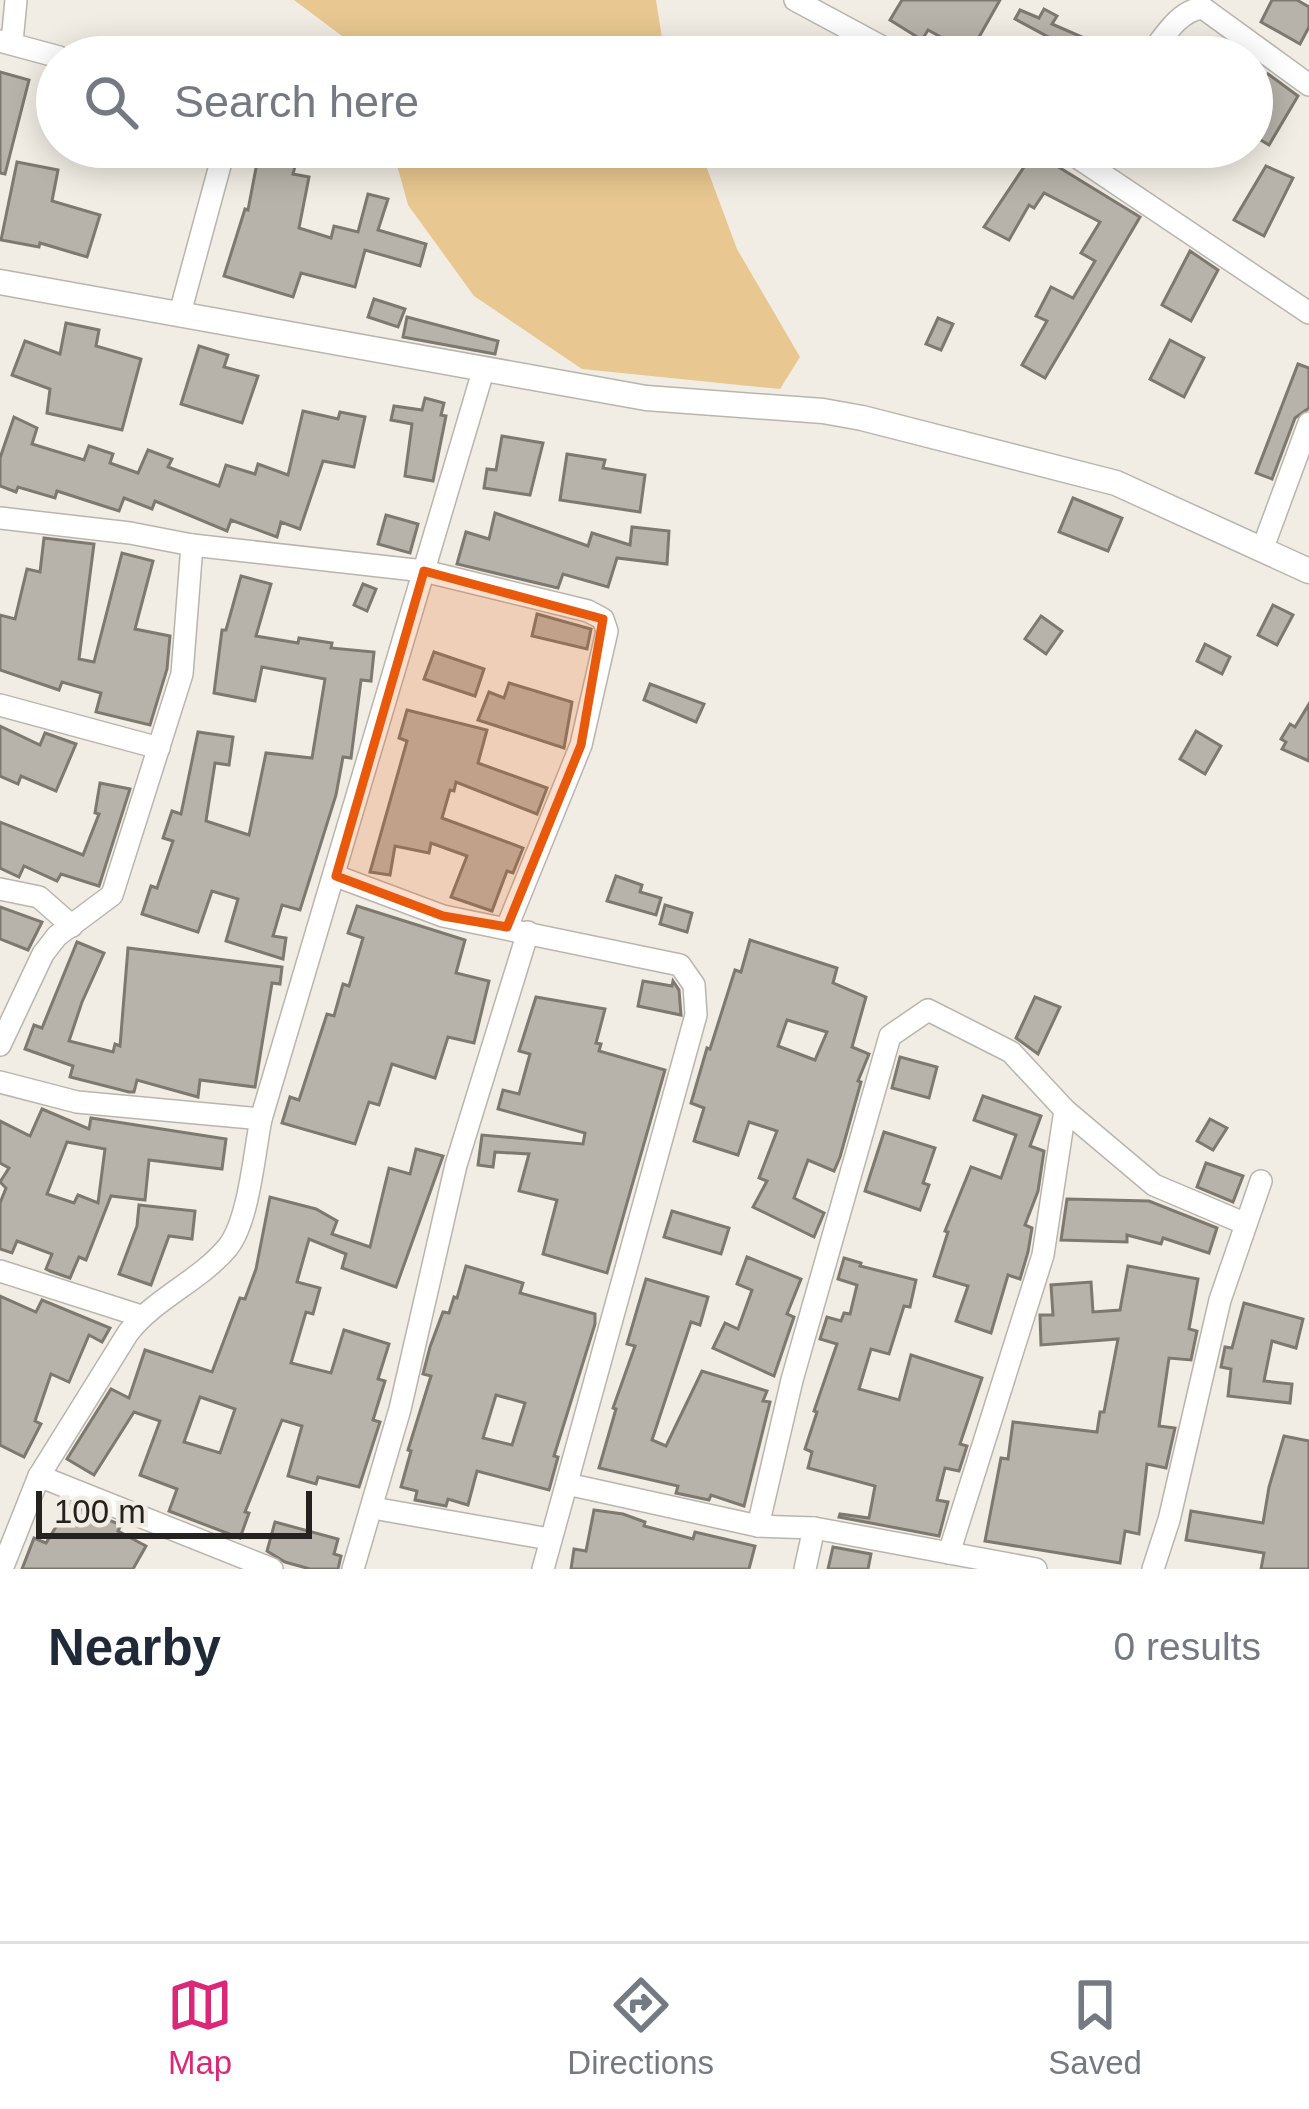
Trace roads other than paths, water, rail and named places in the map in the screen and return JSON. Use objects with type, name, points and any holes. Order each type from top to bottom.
[{"type":"street","points":[[16,0],[6,41],[36,50]]},
{"type":"street","points":[[795,0],[862,36]]},
{"type":"street","points":[[1165,36],[1192,9],[1203,8],[1242,36]]},
{"type":"street","points":[[1273,59],[1309,85]]},
{"type":"street","points":[[180,314],[219,168]]},
{"type":"street","points":[[1108,168],[1309,313]]},
{"type":"street","points":[[0,282],[646,398],[823,410],[862,418],[1116,483],[1309,571]]},
{"type":"street","points":[[2,1569],[39,1476],[141,1316],[229,1245],[239,1226],[261,1119],[484,368]]},
{"type":"street","points":[[1262,550],[1309,423]]},
{"type":"street","points":[[0,518],[424,571],[588,611],[603,619],[607,631],[580,745],[518,929],[456,1166],[400,1409],[353,1569]]},
{"type":"street","points":[[0,1045],[43,954],[57,936],[112,895],[182,674],[192,545]]},
{"type":"street","points":[[0,705],[159,748]]},
{"type":"street","points":[[336,876],[443,916],[680,965],[694,985],[696,1015],[543,1569]]},
{"type":"street","points":[[0,889],[39,897],[72,926]]},
{"type":"street","points":[[758,1526],[792,1380],[890,1036],[928,1010],[1011,1052],[1065,1110],[1154,1185],[1246,1224]]},
{"type":"street","points":[[0,1082],[77,1102],[261,1119]]},
{"type":"street","points":[[949,1553],[1043,1255],[1065,1110]]},
{"type":"street","points":[[1153,1569],[1169,1520],[1220,1300],[1261,1181]]},
{"type":"street","points":[[0,1271],[141,1316]]},
{"type":"street","points":[[39,1476],[272,1569]]},
{"type":"street","points":[[567,1484],[758,1526],[814,1528],[1036,1569]]},
{"type":"street","points":[[373,1508],[549,1539]]},
{"type":"street","points":[[805,1569],[814,1528]]}]
